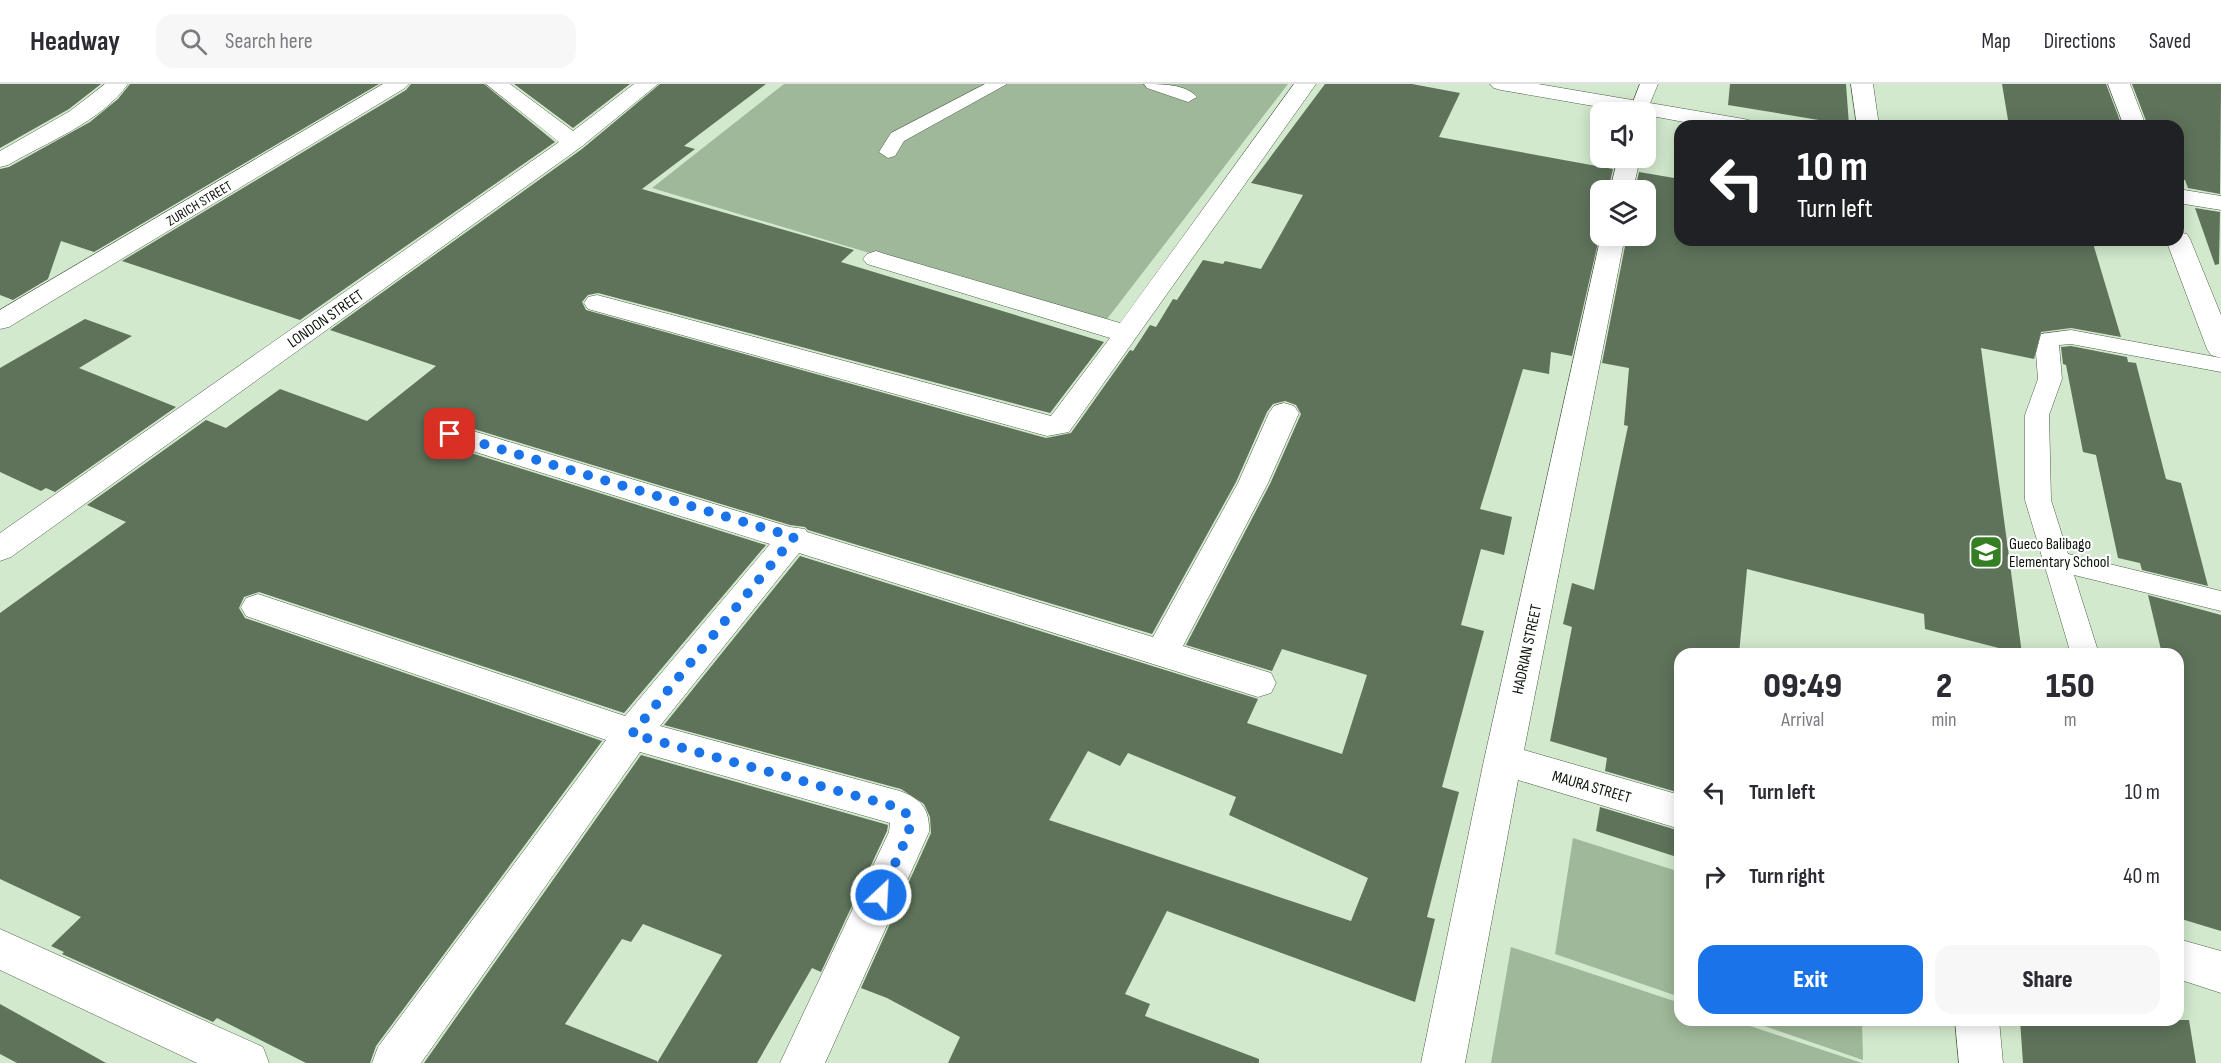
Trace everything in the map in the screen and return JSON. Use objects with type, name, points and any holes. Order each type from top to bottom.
[{"type":"street","points":[[0,160],[63,123],[109,93],[117,84]]},
{"type":"street","name":"ZURICH STREET","points":[[0,321],[398,84]]},
{"type":"street","points":[[496,84],[573,142]]},
{"type":"street","name":"LONDON STREET","points":[[0,549],[573,142],[647,84]]},
{"type":"street","points":[[597,303],[1047,426],[1059,424],[1067,417],[1305,84]]},
{"type":"street","points":[[1501,84],[1593,102]]},
{"type":"street","points":[[1862,84],[1867,120]]},
{"type":"street","points":[[2119,84],[2133,120]]},
{"type":"street","points":[[1656,113],[1702,120]]},
{"type":"street","points":[[2184,197],[2221,203]]},
{"type":"street","name":"HADRIAN STREET","points":[[1443,1063],[1503,760],[1611,246]]},
{"type":"street","points":[[2181,246],[2221,349]]},
{"type":"street","points":[[876,259],[1127,334]]},
{"type":"street","points":[[1162,653],[1253,483],[1284,413]]},
{"type":"street","points":[[450,434],[794,537],[1258,682]]},
{"type":"street","points":[[394,1063],[632,734],[794,537]]},
{"type":"street","points":[[258,607],[632,734],[900,808],[910,817],[909,832],[802,1063]]},
{"type":"street","name":"MAURA STREET","points":[[1503,760],[1674,810]]},
{"type":"street","points":[[0,949],[247,1063]]},
{"type":"street","points":[[2184,961],[2221,972]]},
{"type":"street","points":[[1978,1026],[1981,1063]]},
{"type":"lane","points":[[888,152],[897,137],[998,84]]},
{"type":"lane","points":[[1153,84],[1188,96]]},
{"type":"lane","points":[[1642,102],[1649,84]]},
{"type":"lane","points":[[2083,648],[2038,500],[2037,415],[2050,379],[2047,353],[2049,339],[2071,337],[2221,365]]},
{"type":"lane","points":[[2056,561],[2221,601]]},
{"type":"green space","points":[[784,84],[1288,84],[1104,323],[652,188]]},
{"type":"green space","points":[[1573,838],[1674,870],[1674,995],[1555,954]]},
{"type":"green space","points":[[1511,947],[1674,1001],[1674,1026],[1750,1026],[1862,1063],[1491,1063]]},
{"type":"green space","points":[[1764,1026],[1862,1026],[1863,1060]]},
{"type":"building","points":[[0,84],[101,84],[69,109],[0,148]]},
{"type":"building","points":[[130,84],[379,84],[94,252],[61,241],[48,279],[13,300],[0,295],[0,169],[9,167],[90,122],[118,99]]},
{"type":"building","points":[[411,84],[484,84],[555,142],[300,320],[122,261],[406,90]]},
{"type":"building","points":[[514,84],[630,84],[573,128]]},
{"type":"building","points":[[660,84],[766,84],[684,146],[695,149],[642,189],[854,250],[841,262],[1104,342],[1050,413],[598,293],[588,295],[582,302],[586,310],[1046,438],[1071,433],[1130,350],[1133,351],[1150,325],[1156,327],[1173,299],[1177,300],[1203,260],[1223,264],[1225,261],[1261,269],[1303,195],[1251,183],[1325,84],[1412,84],[1460,93],[1439,137],[1590,165],[1590,168],[1613,169],[1610,180],[1590,180],[1590,246],[1597,246],[1572,356],[1551,352],[1549,374],[1523,369],[1480,509],[1512,517],[1504,555],[1481,549],[1461,625],[1484,631],[1442,787],[1459,792],[1427,917],[1435,919],[1415,1002],[1167,911],[1125,994],[1150,1004],[1145,1016],[1259,1059],[1259,1063],[948,1063],[960,1037],[887,998],[861,988],[931,833],[930,817],[924,804],[901,789],[664,725],[800,556],[1258,699],[1247,723],[1342,754],[1367,675],[1282,649],[1272,671],[1186,645],[1270,484],[1301,414],[1296,405],[1285,401],[1273,404],[1267,412],[1236,482],[1152,634],[808,530],[805,527],[790,525],[451,422],[439,425],[433,434],[439,443],[766,545],[624,713],[259,592],[244,597],[239,608],[245,618],[602,741],[376,1046],[370,1063],[306,1063],[217,1018],[213,1022],[62,954],[64,952],[51,946],[81,917],[0,879],[0,613],[126,522],[87,505],[206,420],[226,428],[280,389],[367,421],[436,366],[330,330],[582,149]],"holes":[[[1088,751],[1120,766],[1128,753],[1236,797],[1229,815],[1368,878],[1351,921],[1049,820]]]},
{"type":"building","points":[[1730,84],[1846,84],[1849,120],[1819,120],[1728,105]]},
{"type":"building","points":[[2002,84],[2106,84],[2120,120],[2008,120]]},
{"type":"building","points":[[2132,84],[2221,84],[2220,194],[2188,188],[2184,180],[2184,120],[2146,120]]},
{"type":"building","points":[[1639,172],[1674,178],[1674,246],[2094,246],[2121,337],[2071,328],[2041,332],[2034,359],[1981,348],[2021,648],[1999,648],[1925,629],[1924,614],[1747,569],[1740,648],[1674,648],[1674,791],[1605,771],[1607,758],[1550,741],[1572,627],[1563,624],[1572,583],[1594,590],[1628,426],[1624,425],[1629,368],[1602,363],[1625,246],[1656,246],[1656,180],[1637,180]]},
{"type":"building","points":[[2195,208],[2220,212],[2219,264],[2215,265]]},
{"type":"building","points":[[85,319],[132,336],[79,368],[176,407],[55,492],[46,488],[41,491],[0,472],[0,368]]},
{"type":"building","points":[[2071,346],[2127,357],[2128,362],[2136,363],[2166,479],[2181,483],[2208,586],[2142,570],[2140,563],[2118,558],[2096,455],[2083,452],[2066,365],[2063,364],[2061,347]]},
{"type":"building","points":[[2148,595],[2221,615],[2221,931],[2184,920],[2184,648],[2161,648]]},
{"type":"building","points":[[641,755],[888,825],[821,972],[812,968],[757,1063],[657,1063],[424,1063]],"holes":[[[643,924],[722,955],[657,1063],[657,1061],[565,1024],[622,939],[631,942]]]},
{"type":"building","points":[[1600,807],[1674,829],[1674,856],[1596,831]]},
{"type":"building","points":[[0,1004],[106,1063],[17,1063],[0,1054]]},
{"type":"building","points":[[2184,1020],[2189,1020],[2196,1063],[2023,1063],[2020,1026],[2184,1026]]},
{"type":"place","name":"Gueco Balibago Elementary School","points":[[1986,552]]},
{"type":"route","points":[[450,434],[794,537],[632,734],[900,808],[910,817],[909,832],[881,895]]}]
